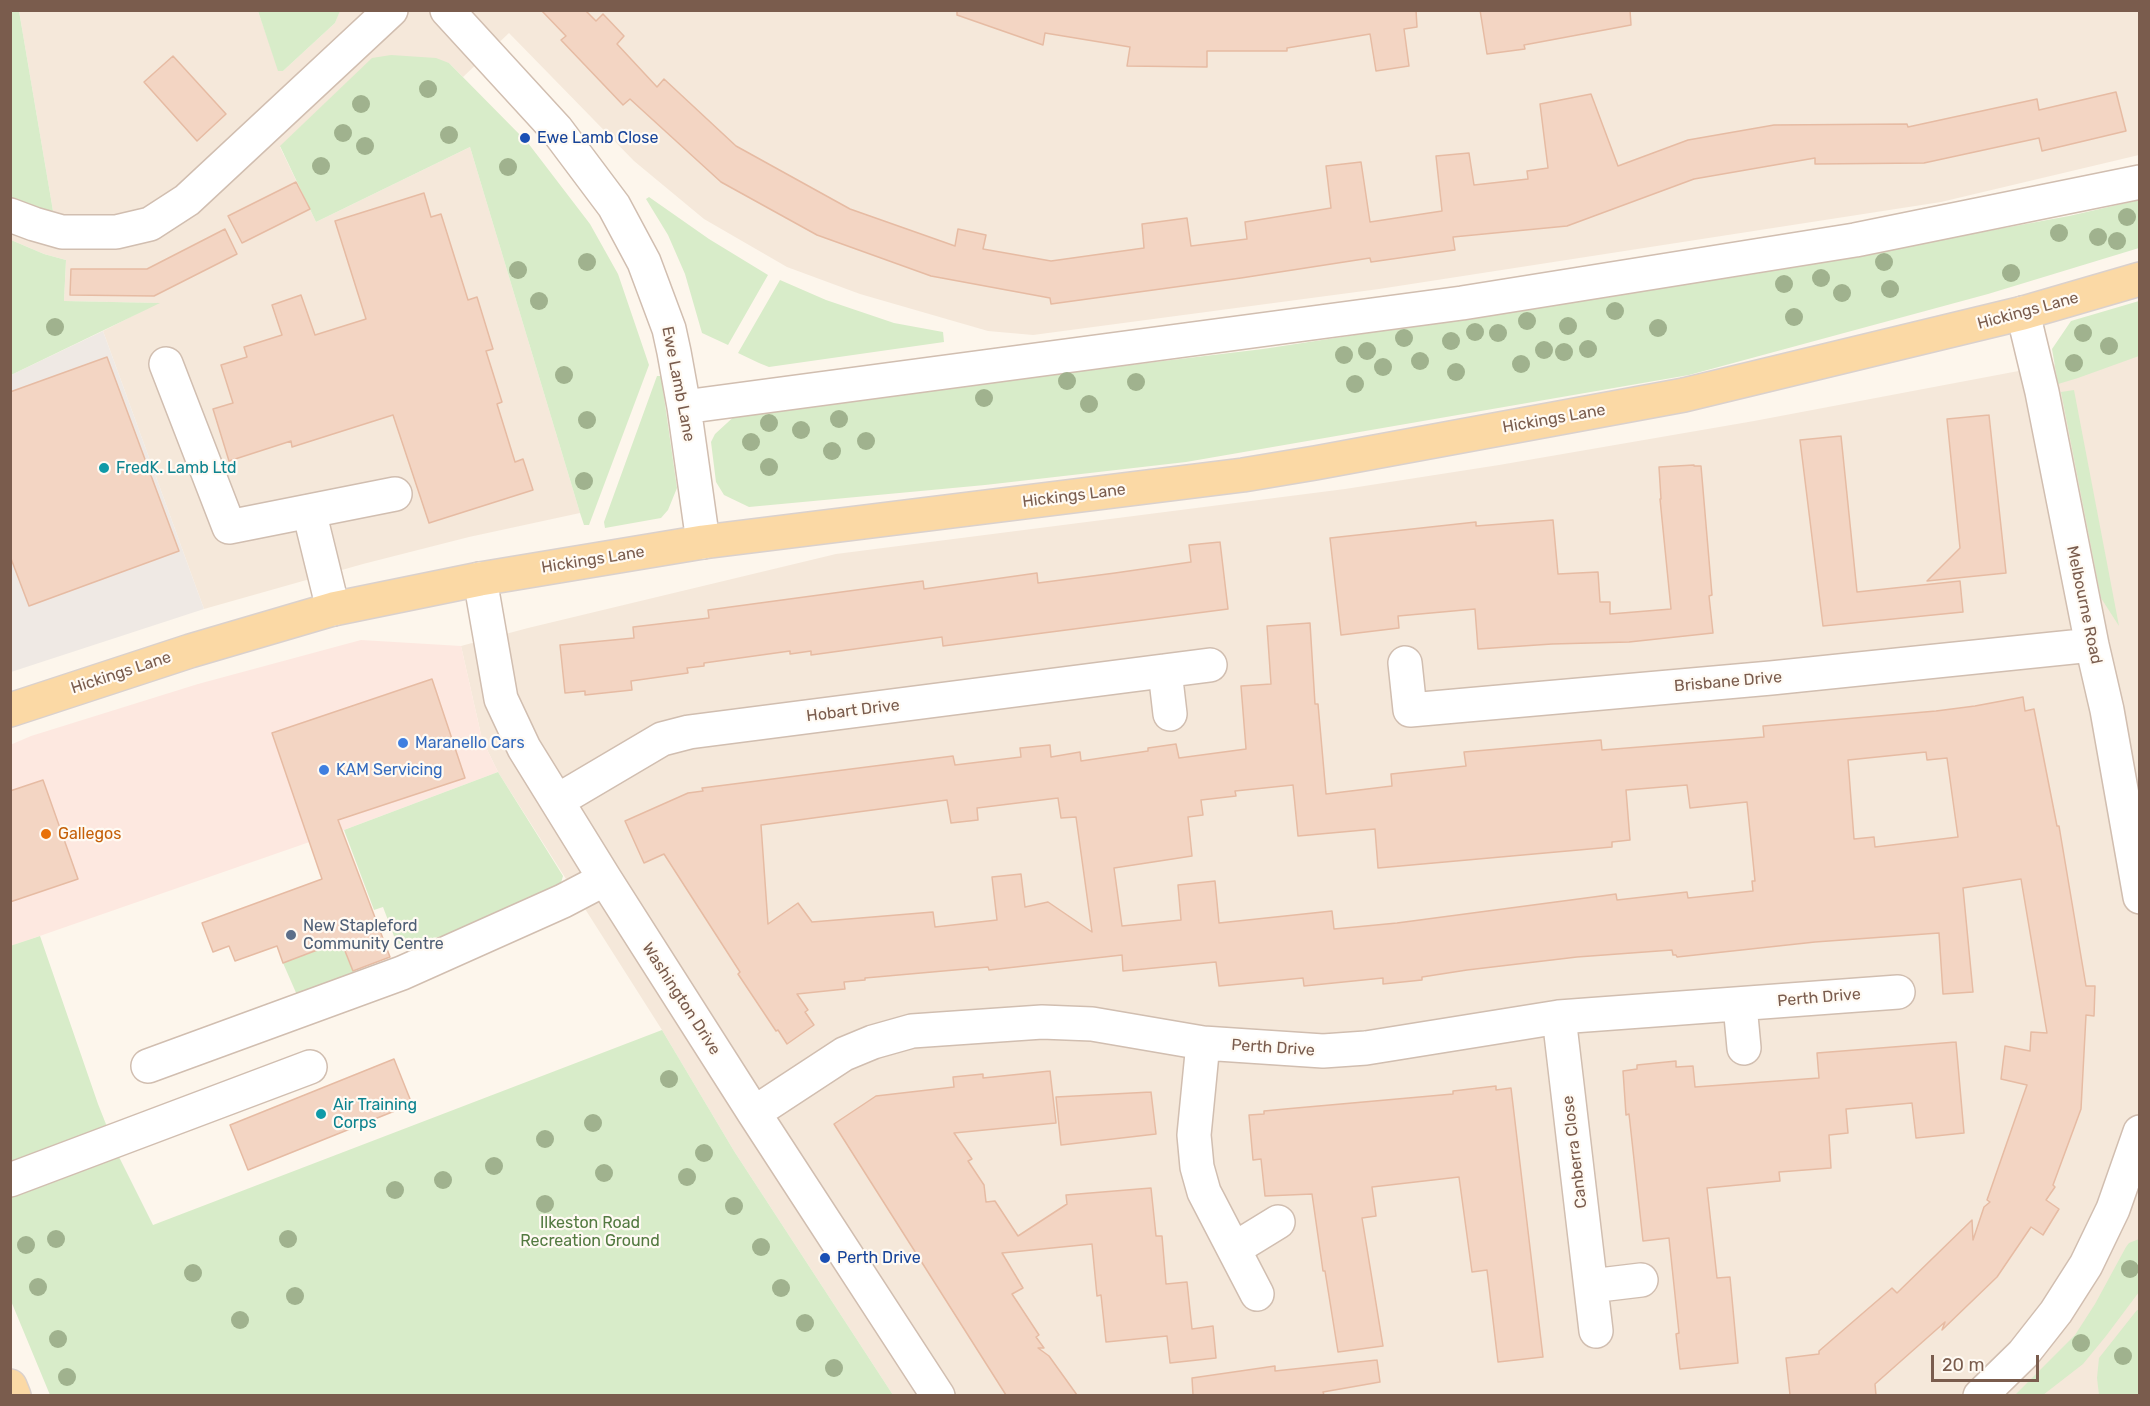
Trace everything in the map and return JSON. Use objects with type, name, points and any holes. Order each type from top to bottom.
[{"type":"main road","name":"Hickings Lane","points":[[10,710],[190,651],[333,609],[480,579],[703,542],[1232,476],[1315,463],[1684,395],[2023,313],[2139,279]]},
{"type":"main road","points":[[10,1386],[14,1395]]},
{"type":"street","points":[[10,215],[62,232],[116,232],[150,224],[187,200],[391,10]]},
{"type":"street","name":"Ewe Lamb Lane","points":[[447,10],[557,130],[614,206],[644,262],[669,329],[684,407],[703,542]]},
{"type":"street","points":[[684,407],[1462,303],[1855,240],[2139,182]]},
{"type":"street","name":"Melbourne Road","points":[[2023,313],[2042,392],[2107,710],[2139,897]]},
{"type":"street","points":[[166,364],[229,527],[395,494]]},
{"type":"street","points":[[309,511],[333,609]]},
{"type":"street","name":"Washington Drive","points":[[480,579],[501,699],[524,748],[754,1113],[938,1395]]},
{"type":"street","name":"Brisbane Drive","points":[[1405,663],[1410,710],[1772,678],[2092,645]]},
{"type":"street","name":"Hobart Drive","points":[[557,801],[662,739],[689,732],[1210,665]]},
{"type":"street","points":[[1165,671],[1170,714]]},
{"type":"street","points":[[148,1066],[402,973],[563,901],[605,879]]},
{"type":"street","name":"Perth Drive","points":[[754,1113],[844,1054],[873,1042],[912,1031],[1041,1022],[1082,1024],[1203,1043],[1323,1051],[1366,1048],[1559,1017],[1898,992]]},
{"type":"street","points":[[1740,1005],[1744,1048]]},
{"type":"street","name":"Canberra Close","points":[[1559,1017],[1596,1331]]},
{"type":"street","points":[[1203,1043],[1194,1135],[1197,1167],[1204,1192],[1257,1294]]},
{"type":"street","points":[[10,1180],[310,1067]]},
{"type":"street","points":[[1980,1395],[2024,1354],[2056,1312],[2086,1265],[2126,1215],[2129,1168],[2139,1132]]},
{"type":"street","points":[[1234,1249],[1278,1222]]},
{"type":"street","points":[[1591,1286],[1641,1280]]},
{"type":"shaded area","points":[[340,10],[2139,11],[2139,155],[1941,202],[1379,289],[1033,335],[988,331],[860,294],[787,267],[704,219],[634,161],[509,33],[463,77],[449,63],[373,58],[280,147],[316,222],[470,147],[580,513],[469,537],[363,564],[204,609],[103,331],[158,303],[64,301],[66,260],[44,254],[11,240],[10,197],[29,206],[53,211],[19,11],[258,11],[279,71],[283,71],[335,23]]},
{"type":"shaded area","points":[[103,331],[204,609],[11,672],[11,375]]},
{"type":"shaded area","points":[[2139,345],[2139,1395],[893,1395],[734,1151],[662,1030],[498,772],[482,739],[461,646],[836,554],[1345,489],[1499,465],[1754,421],[2119,352]]},
{"type":"shaded area","points":[[361,640],[461,646],[482,739],[498,772],[344,830],[11,946],[10,745],[31,736],[198,684]]},
{"type":"green space","points":[[258,10],[340,11],[335,23],[283,71],[278,71]]},
{"type":"green space","points":[[10,11],[19,11],[53,211],[29,206],[11,197]]},
{"type":"green space","points":[[391,55],[436,58],[449,63],[528,143],[590,224],[618,274],[649,365],[589,525],[584,525],[580,513],[470,147],[316,222],[280,146],[372,58]]},
{"type":"green space","points":[[649,197],[709,239],[768,275],[728,345],[702,333],[685,274],[668,235],[646,199]]},
{"type":"green space","points":[[2139,200],[2139,248],[1988,294],[1689,375],[1186,462],[985,485],[749,507],[724,495],[716,482],[711,442],[715,434],[739,412],[1263,349],[1754,274],[2069,216]]},
{"type":"green space","points":[[11,240],[44,254],[66,260],[64,301],[160,303],[11,375]]},
{"type":"green space","points":[[780,280],[826,300],[894,323],[943,332],[944,342],[769,367],[738,353]]},
{"type":"green space","points":[[2139,301],[2139,356],[2058,384],[2052,349],[2071,321]]},
{"type":"green space","points":[[657,376],[661,376],[677,488],[668,510],[661,518],[605,528],[604,522]]},
{"type":"green space","points":[[2074,390],[2119,626],[2101,598],[2061,392]]},
{"type":"green space","points":[[498,772],[563,876],[558,893],[450,935],[397,944],[383,907],[374,910],[344,830]]},
{"type":"green space","points":[[336,927],[355,976],[297,995],[283,963],[311,952],[306,938]]},
{"type":"green space","name":"Ilkeston Road Recreation Ground","points":[[40,936],[98,1104],[119,1157],[153,1225],[662,1030],[734,1151],[893,1395],[50,1395],[11,1301],[10,946]]},
{"type":"green space","points":[[2139,1239],[2139,1292],[2106,1336],[2083,1364],[2043,1395],[2015,1395],[2075,1335],[2126,1247],[2129,1243]]},
{"type":"green space","points":[[2139,1310],[2139,1395],[2099,1395],[2097,1378],[2099,1358]]},
{"type":"building","points":[[541,10],[585,10],[596,21],[603,14],[624,36],[617,44],[657,87],[664,79],[736,146],[850,209],[955,246],[958,229],[986,235],[983,249],[1051,261],[1144,248],[1142,224],[1187,218],[1191,246],[1247,239],[1245,222],[1331,208],[1326,166],[1361,162],[1370,222],[1442,211],[1436,156],[1469,153],[1474,185],[1528,179],[1527,171],[1548,168],[1540,104],[1591,94],[1618,166],[1688,140],[1774,125],[1907,124],[1908,127],[2037,99],[2039,110],[2116,92],[2126,131],[2042,151],[2039,138],[1924,163],[1815,164],[1815,158],[1694,179],[1567,226],[1453,237],[1455,250],[1371,262],[1370,258],[1051,304],[1050,298],[931,276],[817,235],[721,182],[630,99],[623,105],[561,40],[566,36]]},
{"type":"building","points":[[957,10],[1416,10],[1417,27],[1404,29],[1409,66],[1376,71],[1370,34],[1287,48],[1287,51],[1207,51],[1207,67],[1127,66],[1130,47],[1045,33],[1043,45],[957,15]]},
{"type":"building","points":[[1480,10],[1630,10],[1631,25],[1524,45],[1525,49],[1487,54]]},
{"type":"building","points":[[173,56],[226,114],[197,141],[144,82]]},
{"type":"building","points":[[296,182],[310,209],[242,243],[228,216]]},
{"type":"building","points":[[424,193],[431,217],[441,214],[468,300],[477,297],[493,349],[486,351],[502,402],[497,404],[515,462],[523,459],[533,490],[429,523],[393,415],[292,447],[291,441],[229,461],[213,409],[233,403],[221,365],[247,357],[244,347],[282,335],[272,305],[301,295],[315,335],[366,319],[335,221]]},
{"type":"building","points":[[225,229],[237,254],[154,296],[70,295],[71,269],[147,269]]},
{"type":"building","name":"FredK. Lamb Ltd","points":[[107,357],[179,551],[29,606],[10,556],[10,392]]},
{"type":"building","points":[[1989,415],[2006,573],[1927,581],[1960,548],[1947,419]]},
{"type":"building","points":[[1841,436],[1857,592],[1960,581],[1963,612],[1823,626],[1800,440]]},
{"type":"building","points":[[1701,466],[1713,633],[1629,642],[1478,649],[1475,609],[1398,616],[1399,628],[1341,635],[1330,538],[1476,522],[1476,526],[1553,520],[1558,574],[1598,572],[1600,602],[1610,602],[1610,614],[1671,609],[1659,467]]},
{"type":"building","points":[[1220,542],[1228,609],[943,646],[942,637],[811,655],[811,651],[790,654],[790,651],[704,663],[704,666],[687,668],[688,673],[631,681],[632,690],[585,695],[585,691],[565,693],[560,645],[634,638],[633,627],[709,618],[708,610],[923,581],[924,589],[1037,573],[1038,583],[1191,562],[1189,545]]},
{"type":"building","points":[[1310,623],[1315,704],[1318,704],[1326,794],[1392,786],[1391,774],[1466,766],[1464,752],[1601,740],[1602,750],[1764,737],[1763,726],[1936,711],[2023,697],[2025,711],[2034,709],[2057,826],[2059,826],[2086,986],[2095,986],[2094,1016],[2086,1015],[2081,1109],[2053,1185],[2055,1187],[2046,1200],[2059,1209],[2043,1235],[2031,1227],[1997,1277],[1942,1330],[1945,1322],[1875,1384],[1876,1395],[1790,1395],[1786,1358],[1819,1354],[1819,1351],[1892,1288],[1897,1293],[1972,1220],[1973,1240],[1984,1207],[1990,1202],[1987,1200],[2027,1085],[2001,1079],[2005,1046],[2030,1051],[2031,1032],[2047,1033],[2021,879],[1963,888],[1973,992],[1943,994],[1939,933],[1815,942],[1677,957],[1673,955],[1672,950],[1577,957],[1467,970],[1422,977],[1422,980],[1383,984],[1383,978],[1304,986],[1303,978],[1219,986],[1216,962],[1123,971],[1122,955],[989,970],[988,967],[865,978],[865,980],[844,982],[845,989],[797,994],[808,1010],[805,1012],[814,1025],[787,1044],[738,974],[740,972],[664,854],[644,863],[625,821],[688,793],[703,791],[702,788],[953,756],[955,765],[1021,757],[1020,748],[1050,745],[1051,757],[1080,752],[1081,761],[1148,751],[1148,748],[1176,744],[1179,758],[1246,749],[1241,686],[1271,684],[1267,626]],"holes":[[[1926,752],[1927,760],[1947,758],[1958,837],[1875,847],[1874,837],[1854,839],[1848,760]],[[1293,785],[1298,836],[1375,829],[1378,868],[1612,847],[1612,842],[1630,840],[1626,790],[1687,785],[1690,808],[1747,802],[1755,881],[1752,881],[1753,891],[1688,898],[1687,892],[1617,900],[1616,894],[1397,923],[1334,929],[1332,911],[1219,923],[1215,881],[1178,885],[1181,920],[1122,926],[1114,868],[1192,856],[1188,817],[1203,815],[1201,800],[1236,796],[1235,791]],[[1058,798],[1061,818],[1076,817],[1092,932],[1048,902],[1025,907],[1021,874],[992,877],[997,920],[935,927],[933,912],[812,922],[798,903],[768,924],[761,825],[947,800],[951,823],[978,820],[977,808]]]},
{"type":"building","points":[[432,679],[465,778],[338,820],[390,957],[353,971],[341,941],[283,963],[277,946],[235,961],[229,946],[213,952],[202,923],[322,879],[272,733]]},
{"type":"building","points":[[43,780],[78,879],[10,902],[10,791]]},
{"type":"building","points":[[1956,1042],[1964,1133],[1916,1138],[1912,1103],[1846,1109],[1848,1133],[1829,1135],[1831,1168],[1779,1172],[1780,1181],[1707,1188],[1717,1278],[1730,1277],[1738,1363],[1680,1369],[1676,1334],[1679,1333],[1669,1238],[1643,1241],[1629,1114],[1626,1115],[1623,1071],[1637,1069],[1637,1065],[1676,1061],[1676,1067],[1693,1066],[1695,1087],[1819,1078],[1817,1053]]},
{"type":"building","name":"Air Training Corps","points":[[394,1059],[412,1104],[248,1170],[230,1125]]},
{"type":"building","points":[[1050,1071],[1056,1123],[954,1133],[972,1159],[968,1161],[984,1185],[986,1202],[995,1201],[1018,1236],[1067,1204],[1066,1195],[1151,1188],[1156,1236],[1162,1236],[1166,1284],[1187,1282],[1192,1329],[1213,1326],[1216,1358],[1170,1363],[1167,1336],[1106,1342],[1101,1295],[1097,1296],[1092,1244],[1002,1253],[1023,1288],[1012,1294],[1039,1335],[1036,1337],[1044,1348],[1038,1348],[1049,1356],[1077,1395],[1006,1395],[834,1124],[876,1096],[954,1087],[953,1077],[983,1074],[983,1078]]},
{"type":"building","points":[[1496,1086],[1496,1090],[1511,1088],[1543,1357],[1498,1362],[1487,1270],[1472,1272],[1459,1177],[1372,1187],[1376,1216],[1362,1218],[1383,1346],[1338,1352],[1312,1194],[1265,1196],[1261,1159],[1253,1160],[1249,1115],[1264,1114],[1264,1111],[1453,1094],[1453,1091]]},
{"type":"building","points":[[1151,1092],[1156,1134],[1061,1145],[1056,1097]]},
{"type":"building","points":[[1377,1360],[1380,1382],[1323,1392],[1324,1395],[1193,1395],[1192,1378],[1275,1366],[1275,1371]]},
{"type":"place","name":"Ewe Lamb Close","points":[[525,138]]},
{"type":"place","name":"FredK. Lamb Ltd","points":[[104,468]]},
{"type":"place","name":"Maranello Cars","points":[[403,743]]},
{"type":"place","name":"KAM Servicing","points":[[324,770]]},
{"type":"place","name":"Gallegos","points":[[46,834]]},
{"type":"place","name":"New Stapleford Community Centre","points":[[291,935]]},
{"type":"place","name":"Air Training Corps","points":[[321,1114]]},
{"type":"place","name":"Perth Drive","points":[[825,1258]]}]
